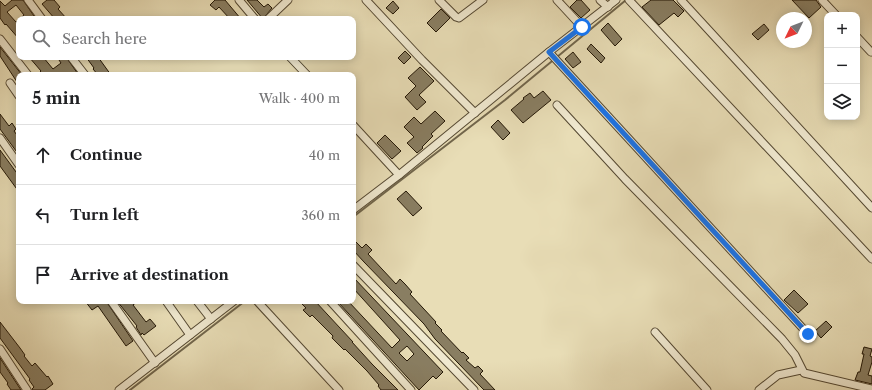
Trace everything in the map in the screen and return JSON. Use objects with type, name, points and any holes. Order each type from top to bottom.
[{"type":"street","points":[[28,0],[40,16]]},
{"type":"street","points":[[239,0],[252,16]]},
{"type":"street","points":[[271,16],[288,0]]},
{"type":"street","points":[[366,0],[422,60],[476,112]]},
{"type":"street","points":[[439,0],[456,17],[459,18],[482,0]]},
{"type":"street","points":[[557,0],[582,27]]},
{"type":"street","points":[[600,0],[608,7]]},
{"type":"street","points":[[356,208],[399,175],[616,0]]},
{"type":"street","points":[[629,0],[872,259]]},
{"type":"street","points":[[681,0],[872,208]]},
{"type":"street","points":[[822,0],[833,12]]},
{"type":"street","points":[[0,39],[16,60]]},
{"type":"street","points":[[860,40],[870,52]]},
{"type":"street","points":[[550,53],[630,138],[808,334]]},
{"type":"street","points":[[16,60],[26,72]]},
{"type":"street","points":[[73,60],[83,72]]},
{"type":"street","points":[[293,60],[303,72]]},
{"type":"street","points":[[10,83],[16,92]]},
{"type":"street","points":[[556,105],[625,179],[782,339],[794,355],[801,370],[806,375],[872,389]]},
{"type":"street","points":[[356,128],[399,175]]},
{"type":"street","points":[[0,138],[16,161]]},
{"type":"street","points":[[356,268],[474,390]]},
{"type":"street","points":[[113,304],[154,363]]},
{"type":"street","points":[[168,304],[190,335]]},
{"type":"street","points":[[199,304],[211,319]]},
{"type":"street","points":[[119,390],[230,304]]},
{"type":"street","points":[[260,304],[339,390]]},
{"type":"street","points":[[333,304],[411,390]]},
{"type":"street","points":[[655,332],[707,390]]},
{"type":"street","points":[[0,349],[27,390]]},
{"type":"street","points":[[759,390],[778,375],[801,370]]},
{"type":"building","points":[[12,0],[23,0],[34,16],[23,16],[24,15],[16,5],[7,12],[16,22],[16,36],[0,18],[0,1],[5,6]]},
{"type":"building","points":[[47,0],[54,0],[60,7],[58,9],[64,16],[52,16],[42,4]]},
{"type":"building","points":[[215,0],[225,0],[238,16],[227,16],[219,7],[216,10],[210,5]]},
{"type":"building","points":[[247,0],[257,0],[264,7],[268,4],[272,8],[265,16],[260,16]]},
{"type":"building","points":[[577,0],[581,0],[590,10],[581,18],[570,7]]},
{"type":"building","points":[[651,0],[673,0],[684,11],[678,17],[674,13],[659,25],[642,7]]},
{"type":"building","points":[[792,0],[816,0],[821,7],[812,15],[812,12],[803,12]]},
{"type":"building","points":[[393,1],[399,8],[393,14],[386,8]]},
{"type":"building","points":[[441,9],[450,18],[436,32],[427,23]]},
{"type":"building","points":[[608,23],[622,39],[615,46],[601,30]]},
{"type":"building","points":[[764,24],[769,30],[758,40],[752,34]]},
{"type":"building","points":[[591,44],[605,58],[601,63],[587,49]]},
{"type":"building","points":[[0,47],[20,72],[16,72],[16,80],[0,56]]},
{"type":"building","points":[[405,51],[411,57],[404,64],[398,58]]},
{"type":"building","points":[[573,52],[581,62],[573,68],[565,59]]},
{"type":"building","points":[[32,60],[46,60],[53,69],[61,63],[59,60],[68,60],[77,72],[40,72],[41,71]]},
{"type":"building","points":[[88,60],[100,60],[109,72],[96,72],[93,69],[94,68]]},
{"type":"building","points":[[420,67],[434,81],[419,95],[426,102],[417,110],[405,97],[416,86],[408,78]]},
{"type":"building","points":[[543,91],[551,100],[523,123],[511,110],[530,93],[534,98]]},
{"type":"building","points":[[435,111],[445,121],[431,134],[433,136],[417,153],[407,143],[414,137],[404,127],[414,117],[421,124]]},
{"type":"building","points":[[0,114],[9,126],[12,123],[16,129],[14,131],[16,134],[16,151],[0,129]]},
{"type":"building","points":[[498,120],[510,133],[503,140],[491,127]]},
{"type":"building","points":[[385,135],[401,151],[392,159],[377,143]]},
{"type":"building","points":[[0,150],[16,172],[16,188],[0,166]]},
{"type":"building","points":[[406,191],[422,208],[413,216],[397,199]]},
{"type":"building","points":[[356,242],[362,248],[366,244],[372,250],[368,254],[396,284],[400,279],[405,284],[412,292],[410,294],[436,322],[435,323],[442,330],[441,331],[462,353],[463,352],[469,358],[466,360],[475,368],[478,366],[483,371],[480,374],[495,390],[484,390],[435,339],[424,324],[356,253]]},
{"type":"building","points":[[356,280],[443,372],[436,379],[433,376],[419,390],[340,304],[351,304],[392,348],[400,340],[356,291]],"holes":[[[407,346],[414,354],[407,361],[399,353]]]},
{"type":"building","points":[[794,290],[808,304],[798,313],[784,300]]},
{"type":"building","points":[[87,304],[108,304],[133,341],[126,346],[98,306],[92,310]]},
{"type":"building","points":[[119,304],[134,304],[133,305],[146,322],[150,319],[156,326],[144,335],[142,333],[141,335],[136,327],[137,326]]},
{"type":"building","points":[[302,304],[318,304],[372,364],[398,390],[381,390],[378,386],[379,385],[367,371],[332,338],[333,336],[312,315],[310,317],[303,310],[306,308]]},
{"type":"building","points":[[826,321],[832,327],[821,338],[815,331]]},
{"type":"building","points":[[0,322],[32,366],[35,363],[47,377],[48,376],[53,384],[45,390],[32,390],[34,387],[29,380],[30,379],[0,338]]},
{"type":"building","points":[[864,347],[872,349],[870,356],[872,357],[872,362],[868,375],[872,376],[872,384],[855,380],[858,372],[860,372]]},
{"type":"building","points":[[0,358],[21,390],[11,390],[7,384],[8,383],[0,372]]},
{"type":"waterway","points":[[356,215],[505,100],[626,0]]},
{"type":"waterway","points":[[130,390],[241,304]]},
{"type":"route","points":[[582,27],[549,52],[630,138],[808,334]]}]
